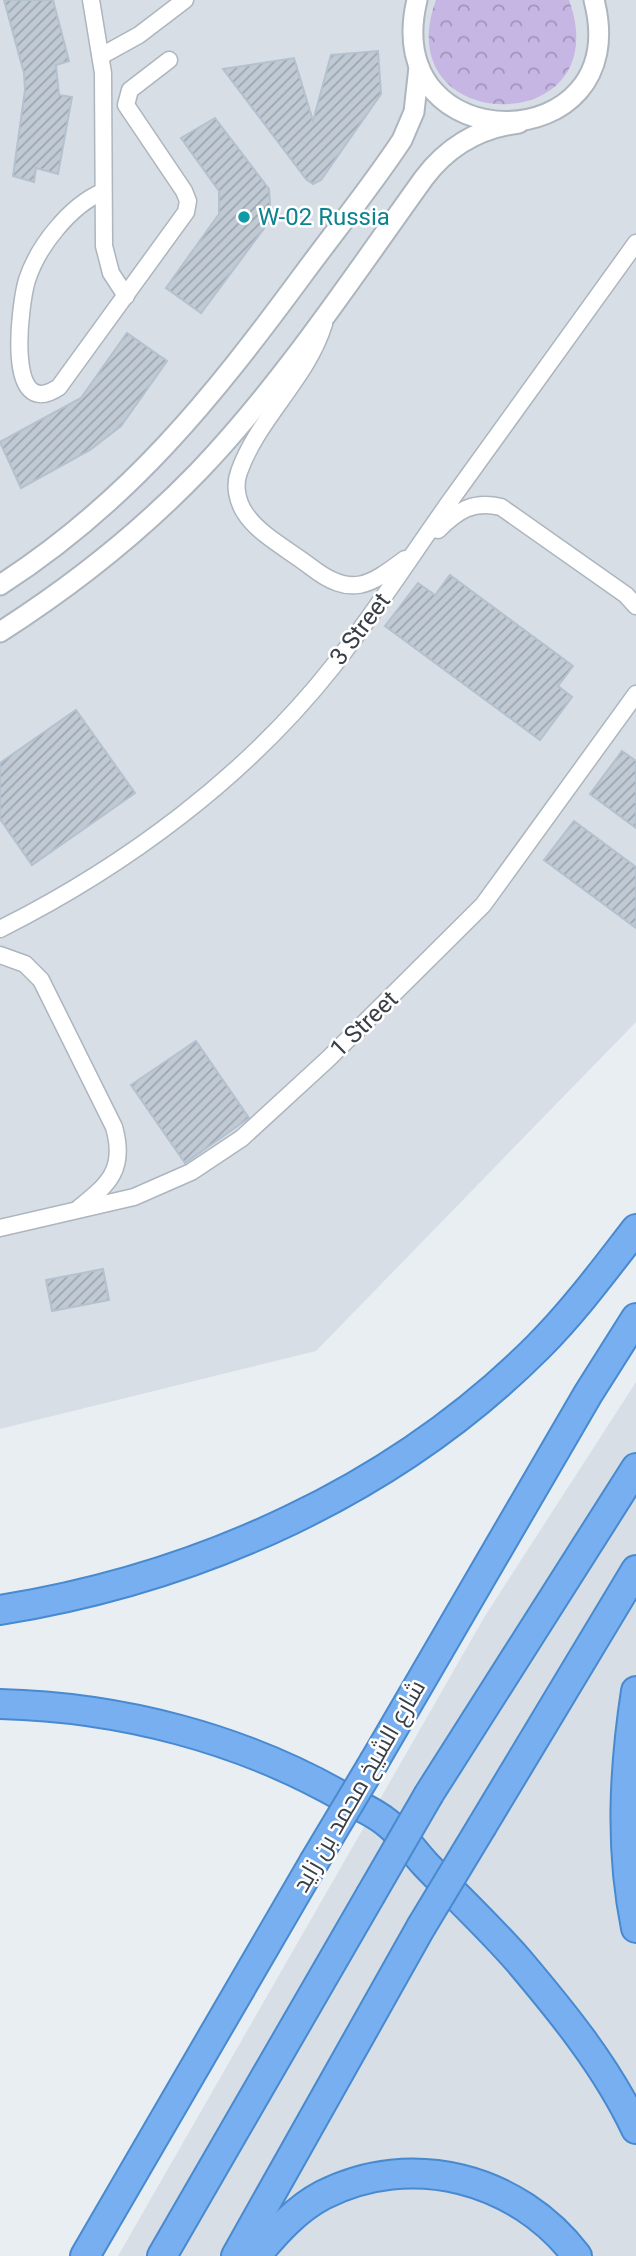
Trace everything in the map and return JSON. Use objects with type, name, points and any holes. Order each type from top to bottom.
[{"type":"highway","points":[[0,1610],[76,1595],[182,1565],[278,1526],[362,1481],[442,1428],[508,1376],[567,1315],[636,1229]]},
{"type":"highway","name":"شارع الشيخ محمد بن زايد","points":[[85,2256],[588,1394],[636,1318]]},
{"type":"highway","points":[[162,2256],[429,1794],[636,1468]]},
{"type":"highway","points":[[236,2256],[421,1927],[636,1570]]},
{"type":"highway","points":[[636,1691],[626,1757],[625,1827],[629,1893],[636,1928]]},
{"type":"highway","points":[[0,1704],[110,1714],[183,1730],[254,1754],[322,1785],[386,1822],[427,1866],[475,1910],[555,2003],[622,2100],[636,2129]]},
{"type":"highway","points":[[256,2256],[299,2211],[322,2195],[354,2182],[392,2174],[430,2173],[468,2180],[514,2199],[534,2211],[561,2236],[577,2256]]},
{"type":"street","points":[[91,0],[101,56],[102,192],[106,260],[117,285],[126,296]]},
{"type":"street","points":[[101,56],[148,29],[185,0]]},
{"type":"street","points":[[0,585],[48,552],[117,495],[202,408],[402,140],[414,112],[419,67],[412,34],[416,0]]},
{"type":"street","points":[[0,632],[103,559],[168,502],[254,408],[433,165],[472,136],[547,115],[570,99],[588,76],[598,50],[599,22],[594,0]]},
{"type":"street","points":[[102,192],[83,202],[67,217],[39,256],[27,279],[20,371],[26,386],[42,393],[59,387],[187,207],[184,191],[126,105],[130,90],[169,60]]},
{"type":"street","points":[[419,67],[431,87],[448,104],[468,116],[491,123],[519,123]]},
{"type":"street","name":"3 Street","points":[[0,929],[65,894],[135,849],[239,764],[278,727],[332,667],[636,243]]},
{"type":"street","points":[[328,311],[305,367],[239,472],[236,489],[241,505],[257,525],[324,577],[340,585],[366,584],[418,550],[465,508],[483,504],[501,507],[626,595],[636,606]]},
{"type":"street","name":"1 Street","points":[[0,1228],[134,1197],[191,1172],[234,1144],[265,1118],[483,905],[635,693]]},
{"type":"street","points":[[0,955],[25,964],[41,980],[114,1127],[118,1141],[115,1170],[99,1193],[74,1212]]},
{"type":"shaded area","points":[[0,0],[636,0],[636,1022],[316,1351],[0,1429]]},
{"type":"shaded area","points":[[636,1382],[636,2256],[118,2256],[485,1616]]},
{"type":"green space","points":[[436,0],[569,0],[576,46],[563,78],[536,98],[503,104],[469,98],[442,78],[429,45]]},
{"type":"building","points":[[4,0],[53,0],[69,61],[56,65],[59,95],[72,97],[58,174],[36,168],[34,182],[13,176],[25,90],[24,73]]},
{"type":"building","points":[[378,51],[381,94],[321,180],[313,184],[306,179],[223,69],[294,58],[313,121],[331,55]]},
{"type":"building","name":"W-02 Russia","points":[[215,118],[269,189],[271,219],[201,313],[166,288],[219,214],[219,191],[181,138]]},
{"type":"building","points":[[127,333],[167,361],[121,426],[90,450],[21,488],[0,442],[81,398]]},
{"type":"building","points":[[450,575],[573,666],[558,686],[572,697],[540,740],[385,626],[418,583],[435,595]]},
{"type":"building","points":[[76,710],[135,793],[32,865],[0,819],[0,763]]},
{"type":"building","points":[[622,751],[636,761],[636,828],[590,794]]},
{"type":"building","points":[[574,821],[636,867],[636,928],[544,860]]},
{"type":"building","points":[[196,1041],[249,1118],[185,1163],[131,1085]]},
{"type":"building","points":[[103,1269],[109,1300],[52,1311],[46,1280]]},
{"type":"place","name":"W-02 Russia","points":[[244,217]]}]
